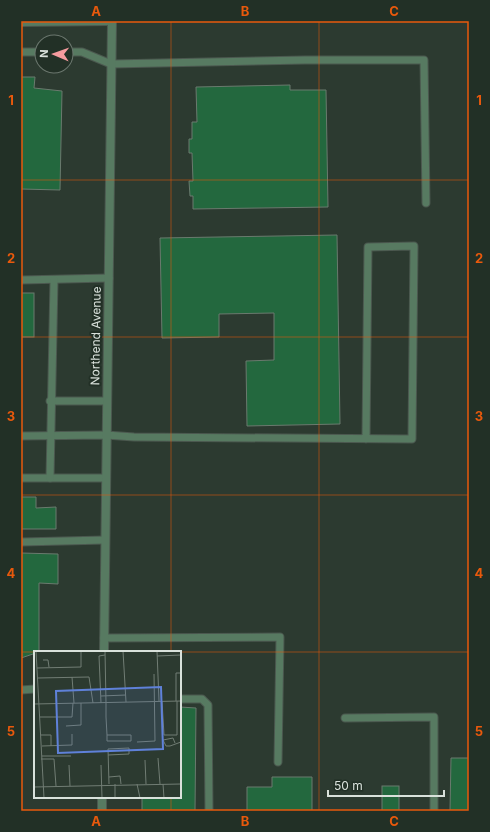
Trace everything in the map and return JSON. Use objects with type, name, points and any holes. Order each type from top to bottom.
[{"type":"street","points":[[21,22],[107,21]]},
{"type":"street","name":"Northend Avenue","points":[[104,651],[112,21]]},
{"type":"street","points":[[102,798],[102,811]]},
{"type":"lane","points":[[21,52],[34,52]]},
{"type":"lane","points":[[74,52],[82,52],[111,64],[297,60],[424,60],[426,203]]},
{"type":"lane","points":[[21,436],[106,435],[134,437],[366,439],[412,439],[414,246],[368,247],[366,439]]},
{"type":"lane","points":[[21,280],[109,278]]},
{"type":"lane","points":[[50,478],[50,401],[54,280]]},
{"type":"lane","points":[[50,401],[107,401]]},
{"type":"lane","points":[[21,478],[106,478]]},
{"type":"lane","points":[[21,542],[105,540]]},
{"type":"lane","points":[[104,638],[280,638],[278,762]]},
{"type":"lane","points":[[21,690],[34,689]]},
{"type":"lane","points":[[181,699],[202,699],[208,705],[209,811]]},
{"type":"lane","points":[[345,718],[434,717],[434,811]]},
{"type":"building","points":[[21,77],[35,77],[34,88],[62,91],[60,190],[21,189]]},
{"type":"building","points":[[290,85],[290,90],[326,90],[328,207],[193,209],[193,196],[190,196],[189,181],[193,181],[192,153],[189,153],[189,139],[192,139],[192,122],[197,122],[196,87]]},
{"type":"building","points":[[337,235],[340,424],[247,426],[246,361],[274,360],[274,313],[219,314],[219,337],[162,338],[160,238]]},
{"type":"building","points":[[21,293],[34,293],[34,337],[21,337]]},
{"type":"building","points":[[21,497],[36,497],[36,508],[56,507],[56,529],[21,529]]},
{"type":"building","points":[[21,553],[58,554],[58,584],[39,583],[39,651],[34,651],[34,654],[21,658]]},
{"type":"building","points":[[181,707],[196,708],[195,811],[142,811],[142,798],[181,798]]},
{"type":"building","points":[[451,758],[469,758],[469,811],[450,811]]},
{"type":"building","points":[[272,777],[312,777],[312,811],[247,811],[247,787],[272,787]]},
{"type":"building","points":[[382,786],[399,786],[399,811],[382,811]]}]
